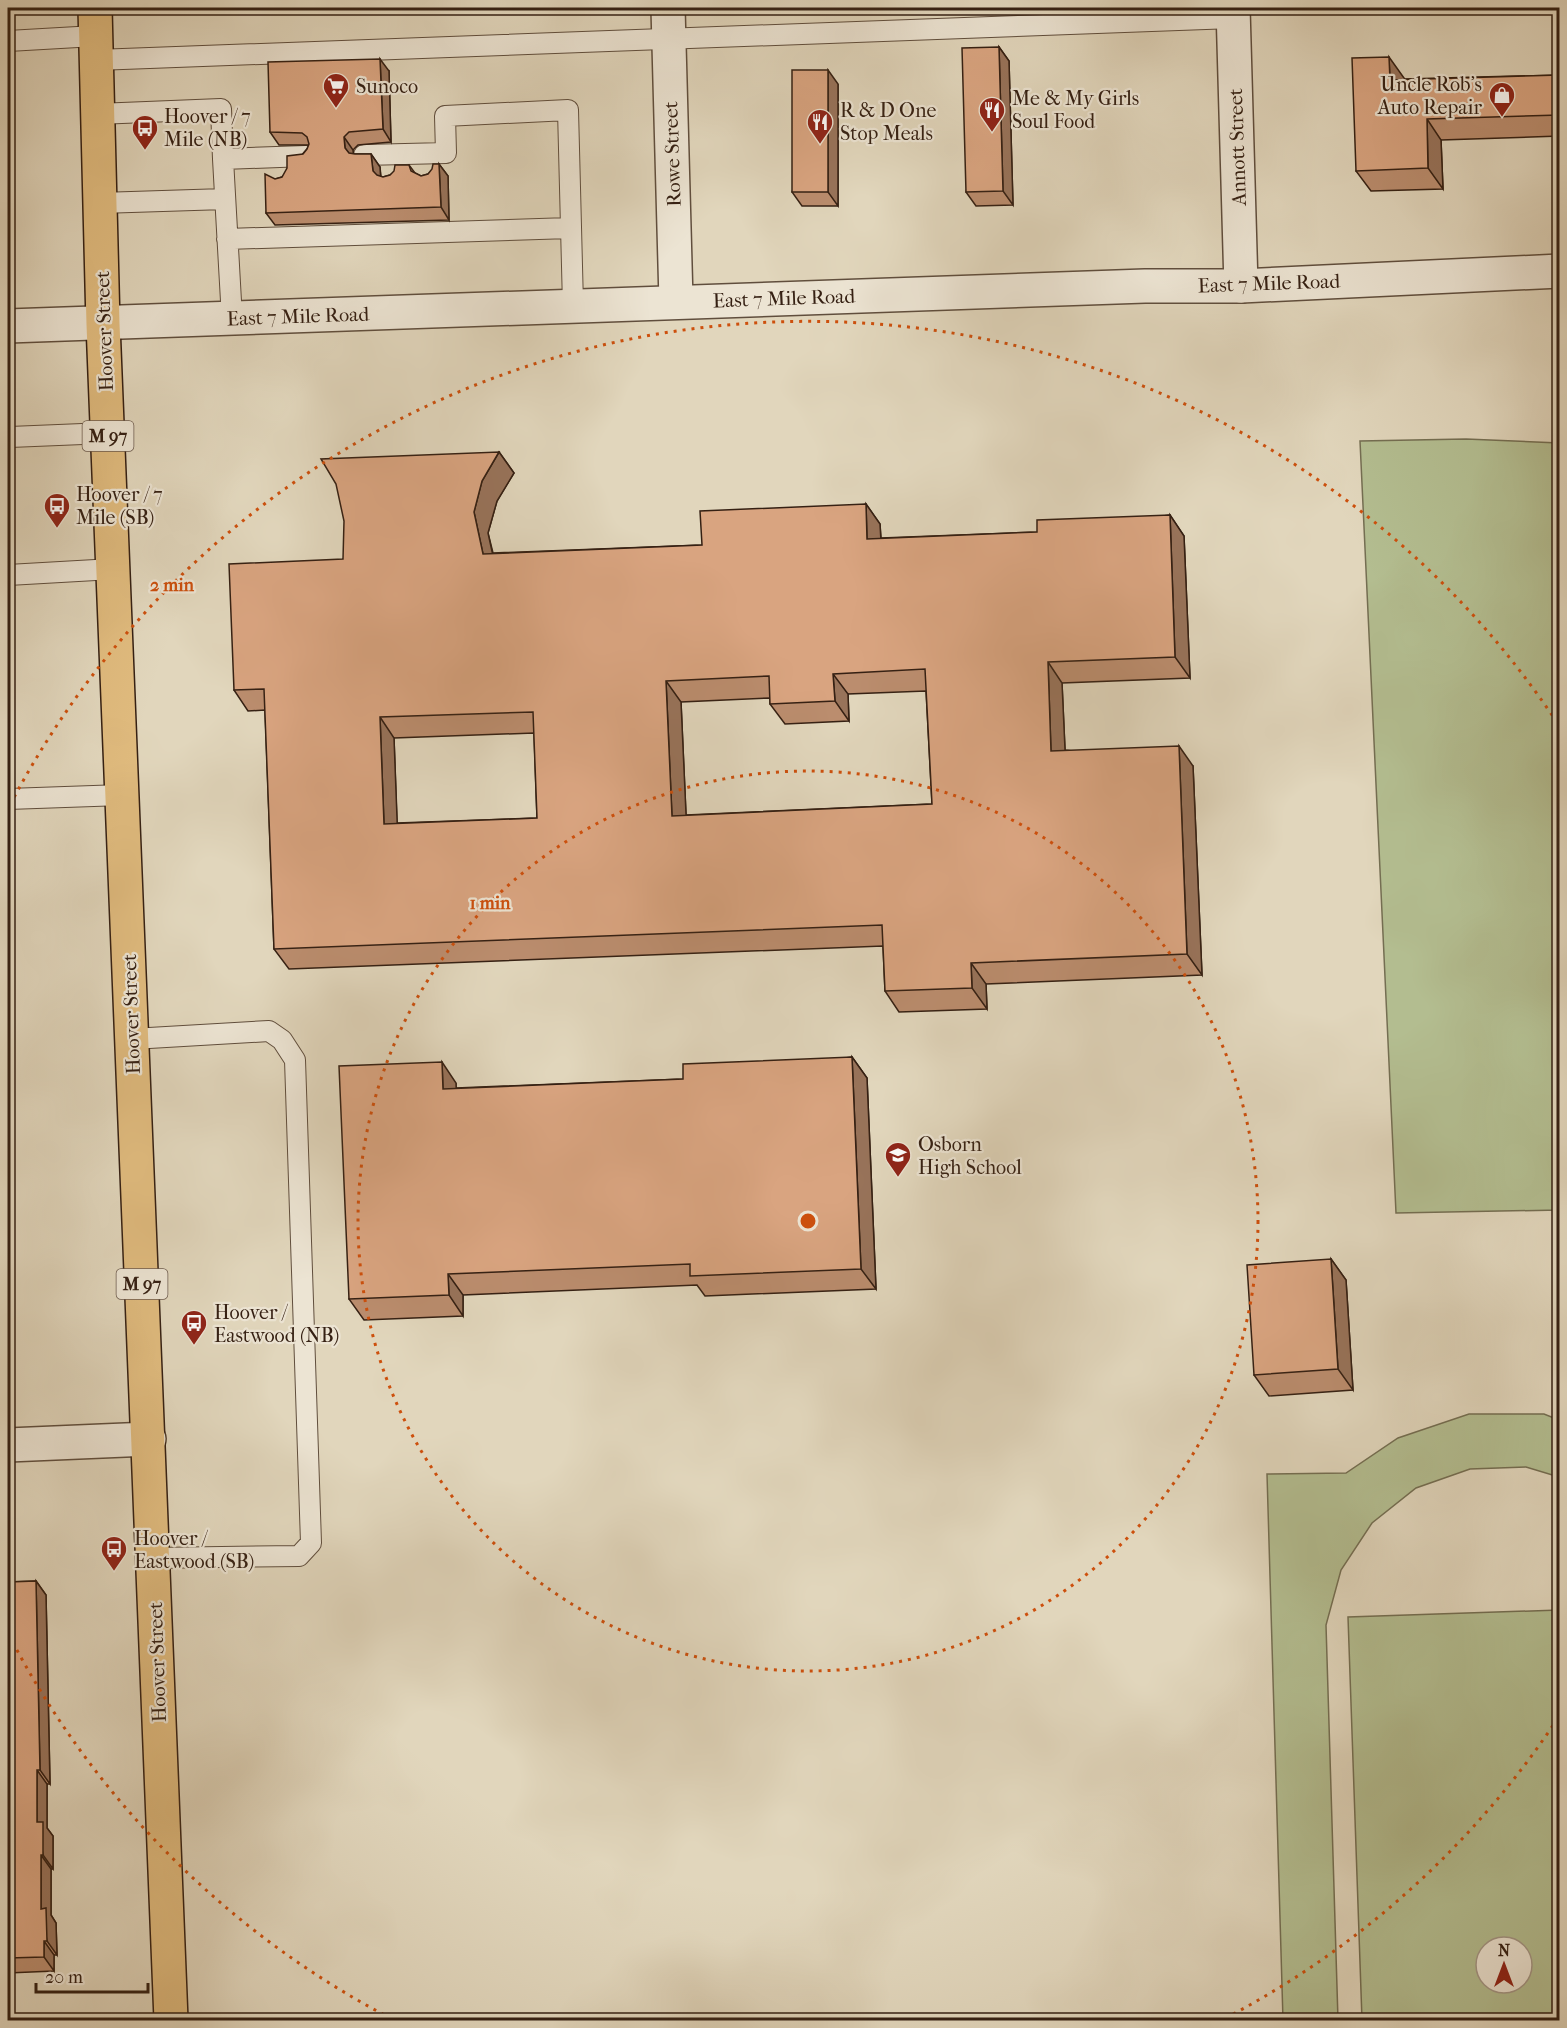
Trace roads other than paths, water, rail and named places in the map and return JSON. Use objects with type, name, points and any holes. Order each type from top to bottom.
[{"type":"main road","name":"Hoover Street","points":[[96,35],[103,324],[171,2020]]},
{"type":"street","name":"Annott Street","points":[[1233,13],[1241,286]]},
{"type":"street","name":"Rowe Street","points":[[669,23],[676,301]]},
{"type":"street","name":"East 7 Mile Road","points":[[8,326],[676,301],[1144,286],[1241,286],[1560,271]]},
{"type":"street","points":[[8,1445],[149,1439]]},
{"type":"lane","points":[[8,41],[96,35],[1233,13]]},
{"type":"lane","points":[[97,114],[221,110],[232,319]]},
{"type":"lane","points":[[364,155],[446,153],[446,116],[568,110],[573,305]]},
{"type":"lane","points":[[392,154],[392,178]]},
{"type":"lane","points":[[429,154],[430,177]]},
{"type":"lane","points":[[223,159],[306,156]]},
{"type":"lane","points":[[284,157],[284,180]]},
{"type":"lane","points":[[100,203],[225,199]]},
{"type":"lane","points":[[227,239],[311,233],[570,228]]},
{"type":"lane","points":[[10,437],[108,433]]},
{"type":"lane","points":[[8,575],[113,569]]},
{"type":"lane","points":[[8,799],[122,795]]},
{"type":"lane","points":[[132,1039],[269,1031],[282,1040],[295,1060],[311,1543],[299,1556],[153,1558]]},
{"type":"place","name":"Sunoco","points":[[336,109]]},
{"type":"place","name":"Uncle Rob's Auto Repair","points":[[1502,118]]},
{"type":"place","name":"Me & My Girls Soul Food","points":[[992,133]]},
{"type":"place","name":"R & D One Stop Meals","points":[[820,145]]},
{"type":"place","name":"Hoover / 7 Mile (NB)","points":[[145,151]]},
{"type":"place","name":"Hoover / 7 Mile (SB)","points":[[57,529]]},
{"type":"place","name":"Osborn High School","points":[[898,1178]]},
{"type":"place","name":"Hoover / Eastwood (NB)","points":[[194,1346]]},
{"type":"place","name":"Hoover / Eastwood (SB)","points":[[114,1572]]}]
